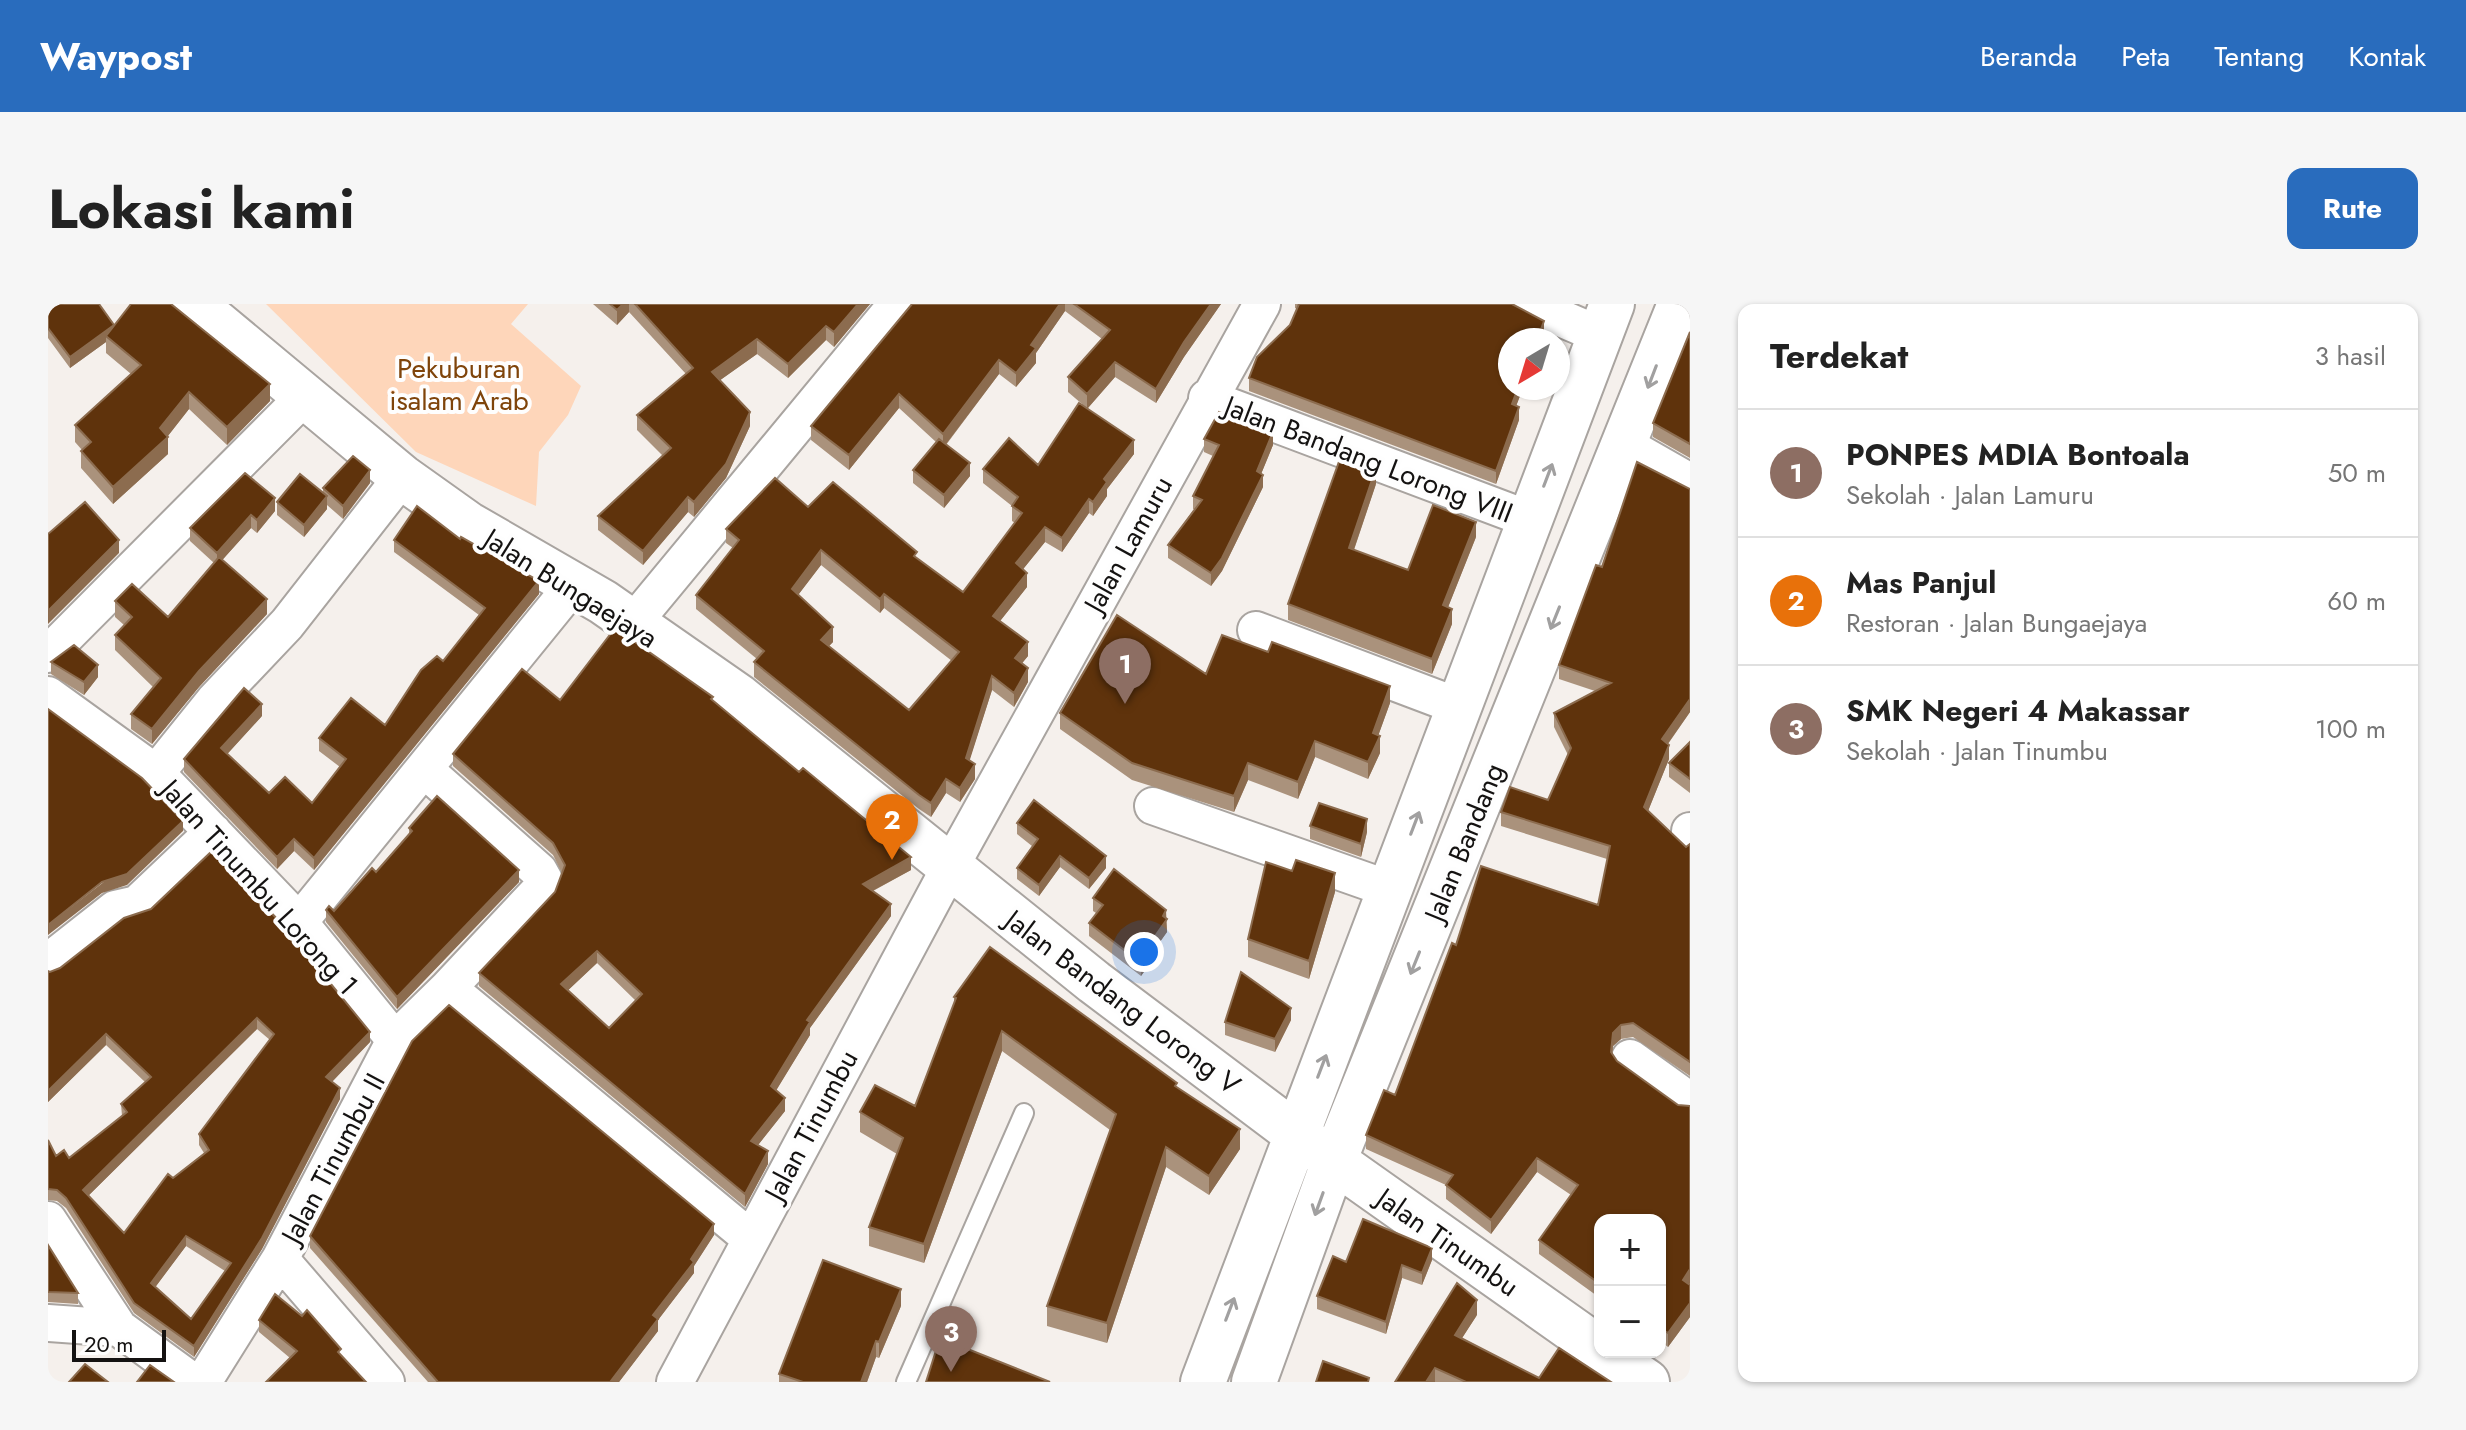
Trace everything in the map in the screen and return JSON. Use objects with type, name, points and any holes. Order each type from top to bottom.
[{"type":"main road","name":"Jalan Bungaejaya","points":[[194,304],[402,477],[468,524],[574,584],[633,623],[781,728],[949,869]]},
{"type":"main road","name":"Jalan Bandang","points":[[1254,1382],[1334,1161],[1680,304]]},
{"type":"main road","name":"Jalan Bandang","points":[[1203,1382],[1606,320]]},
{"type":"main road","name":"Jalan Bandang Lorong V","points":[[949,869],[1296,1134]]},
{"type":"main road","name":"Jalan Tinumbu","points":[[1296,1134],[1594,1345]]},
{"type":"main road","name":"Jalan Tinumbu","points":[[1612,1358],[1647,1382]]},
{"type":"street","points":[[633,623],[897,304]]},
{"type":"street","name":"Jalan Lamuru","points":[[949,869],[1207,398],[1262,304]]},
{"type":"street","points":[[1528,304],[1606,320]]},
{"type":"street","points":[[48,654],[304,397]]},
{"type":"street","name":"Jalan Bandang Lorong VIII","points":[[1207,398],[1531,520]]},
{"type":"street","points":[[1625,445],[1690,482]]},
{"type":"street","points":[[156,773],[214,701],[287,624],[402,477]]},
{"type":"street","points":[[299,922],[574,584]]},
{"type":"street","points":[[1256,630],[1460,707]]},
{"type":"street","name":"Jalan Tinumbu Lorong 1","points":[[48,695],[156,773],[299,922],[395,1040]]},
{"type":"street","points":[[395,1040],[540,890],[544,880],[539,871],[424,769]]},
{"type":"street","points":[[1153,806],[1389,889]]},
{"type":"street","points":[[48,962],[115,909],[137,904],[213,832]]},
{"type":"street","name":"Jalan Tinumbu","points":[[675,1382],[949,869]]},
{"type":"street","points":[[448,988],[750,1238]]},
{"type":"street","name":"Jalan Tinumbu II","points":[[386,1382],[280,1259],[395,1040]]},
{"type":"street","points":[[1630,1058],[1690,1101]]},
{"type":"street","points":[[48,1220],[119,1328],[193,1382]]},
{"type":"street","points":[[203,1382],[280,1259]]},
{"type":"street","points":[[48,1323],[119,1328]]},
{"type":"lane","points":[[906,1382],[1024,1113]]},
{"type":"green space","name":"Pekuburan isalam Arab","points":[[266,304],[528,304],[511,324],[581,386],[568,415],[539,452],[536,506],[416,452]]},
{"type":"building","points":[[48,304],[99,304],[114,325],[70,357],[48,328]]},
{"type":"building","points":[[131,304],[171,304],[270,384],[227,427],[189,392],[160,428],[168,437],[113,487],[81,451],[91,442],[75,425],[141,365],[106,336]]},
{"type":"building","points":[[635,304],[858,304],[834,332],[826,326],[788,364],[757,339],[712,372],[750,412],[726,464],[694,502],[688,497],[643,551],[598,516],[671,448],[637,415],[693,368]]},
{"type":"building","points":[[912,304],[1060,304],[1031,345],[1036,348],[1016,373],[999,360],[943,434],[899,394],[849,455],[811,426]]},
{"type":"building","points":[[1074,304],[1211,304],[1156,389],[1115,362],[1087,394],[1068,377],[1110,330]]},
{"type":"building","points":[[1299,304],[1512,304],[1544,321],[1541,328],[1498,328],[1498,400],[1514,400],[1512,404],[1519,407],[1496,471],[1249,378],[1257,357],[1290,325]]},
{"type":"building","points":[[1690,332],[1690,444],[1653,423]]},
{"type":"building","points":[[1079,403],[1134,440],[1104,479],[1107,482],[1093,502],[1089,499],[1062,538],[1045,527],[1016,563],[1027,573],[993,616],[1028,642],[1015,658],[1028,668],[1014,693],[992,676],[966,758],[975,764],[960,788],[946,779],[931,803],[754,662],[764,651],[696,595],[739,540],[726,529],[775,478],[808,507],[833,482],[917,552],[914,556],[963,592],[1022,513],[1012,506],[1018,497],[983,469],[1009,438],[1038,465]],"holes":[[[821,550],[880,599],[884,594],[959,652],[909,710],[821,640],[833,627],[792,589]]]},
{"type":"building","points":[[1219,412],[1273,432],[1257,471],[1263,475],[1222,558],[1211,573],[1168,545],[1202,500],[1193,496],[1219,445],[1204,439]]},
{"type":"building","points":[[939,439],[970,463],[944,495],[913,470]]},
{"type":"building","points":[[353,456],[370,470],[343,506],[323,488]]},
{"type":"building","points":[[1341,456],[1376,468],[1349,548],[1408,570],[1433,505],[1476,522],[1443,605],[1452,609],[1432,659],[1288,604]]},
{"type":"building","points":[[1637,462],[1690,489],[1690,699],[1662,739],[1669,745],[1644,807],[1686,847],[1690,844],[1690,1062],[1633,1023],[1621,1025],[1613,1033],[1611,1052],[1617,1061],[1678,1105],[1690,1106],[1690,1269],[1683,1280],[1690,1285],[1690,1303],[1668,1333],[1666,1214],[1594,1214],[1594,1280],[1539,1240],[1578,1185],[1537,1158],[1491,1220],[1446,1185],[1453,1175],[1366,1135],[1384,1090],[1395,1095],[1452,943],[1456,945],[1481,866],[1598,905],[1610,846],[1501,812],[1510,787],[1548,800],[1571,748],[1554,713],[1611,683],[1559,665],[1596,565],[1602,567]]},
{"type":"building","points":[[245,473],[275,498],[257,520],[251,515],[217,553],[190,528]]},
{"type":"building","points":[[300,474],[327,496],[304,525],[277,502]]},
{"type":"building","points":[[85,502],[119,540],[48,611],[48,534]]},
{"type":"building","points":[[417,506],[460,539],[539,581],[314,858],[294,839],[277,857],[184,759],[244,688],[262,704],[221,748],[269,793],[285,777],[312,803],[346,759],[319,738],[351,698],[385,725],[421,670],[437,656],[443,661],[485,608],[394,540]]},
{"type":"building","points":[[219,557],[267,599],[199,671],[152,729],[131,714],[161,678],[115,635],[132,617],[115,601],[132,584],[168,617]]},
{"type":"building","points":[[1117,615],[1206,674],[1222,635],[1268,652],[1272,642],[1390,686],[1373,733],[1380,736],[1368,762],[1315,741],[1298,782],[1248,763],[1234,796],[1132,763],[1060,713]]},
{"type":"building","points":[[615,628],[713,697],[711,699],[799,772],[803,768],[911,857],[863,884],[891,904],[807,1020],[810,1022],[771,1086],[785,1098],[751,1141],[768,1151],[745,1194],[479,973],[555,892],[565,865],[553,843],[453,754],[522,669],[560,700]],"holes":[[[597,951],[642,994],[609,1028],[561,984]]]},
{"type":"building","points":[[74,645],[98,665],[84,682],[51,662]]},
{"type":"building","points":[[48,709],[142,778],[183,821],[127,874],[102,882],[48,925]]},
{"type":"building","points":[[1690,742],[1690,779],[1669,763]]},
{"type":"building","points":[[437,796],[519,870],[397,997],[326,910],[329,906],[334,911],[372,868],[376,872],[412,831],[409,828]]},
{"type":"building","points":[[1034,800],[1106,856],[1089,878],[1060,856],[1039,885],[1017,868],[1038,839],[1017,823]]},
{"type":"building","points":[[1319,803],[1367,819],[1361,844],[1310,826]]},
{"type":"building","points":[[212,851],[283,925],[370,1032],[326,1077],[340,1088],[262,1238],[194,1346],[134,1303],[66,1198],[57,1190],[48,1189],[48,1140],[56,1156],[64,1150],[69,1158],[127,1112],[121,1104],[151,1077],[106,1034],[48,1091],[48,971],[60,968],[124,918],[151,909]],"holes":[[[257,1018],[274,1034],[199,1134],[209,1150],[173,1178],[168,1174],[124,1233],[83,1190]],[[186,1236],[231,1263],[191,1319],[151,1283]]]},
{"type":"building","points":[[1296,860],[1335,873],[1309,961],[1248,939],[1266,862],[1292,871]]},
{"type":"building","points":[[1114,869],[1166,910],[1163,916],[1167,919],[1153,939],[1157,941],[1141,963],[1089,923],[1103,905],[1093,898]]},
{"type":"building","points":[[990,947],[1177,1083],[1175,1086],[1240,1129],[1209,1176],[1166,1147],[1107,1323],[1047,1306],[1116,1114],[1002,1031],[924,1244],[869,1227],[903,1138],[860,1112],[875,1085],[915,1106],[954,997]]},
{"type":"building","points":[[1241,972],[1291,1008],[1275,1039],[1225,1022]]},
{"type":"building","points":[[449,1005],[714,1224],[691,1259],[694,1262],[653,1315],[658,1319],[613,1382],[438,1382],[310,1236],[412,1041]]},
{"type":"building","points":[[1363,1219],[1432,1248],[1422,1273],[1402,1265],[1386,1322],[1317,1296],[1333,1256],[1346,1262]]},
{"type":"building","points":[[48,1245],[78,1293],[48,1292]]},
{"type":"building","points":[[823,1260],[901,1289],[879,1342],[876,1341],[861,1382],[803,1382],[779,1374]]},
{"type":"building","points":[[1457,1283],[1477,1300],[1455,1335],[1539,1378],[1559,1348],[1611,1382],[1466,1382],[1435,1368],[1426,1382],[1395,1382]]},
{"type":"building","points":[[275,1294],[302,1316],[307,1310],[341,1349],[338,1352],[366,1382],[266,1382],[297,1351],[259,1320]]},
{"type":"building","points":[[940,1338],[1050,1382],[926,1382]]},
{"type":"building","points":[[1323,1361],[1369,1378],[1368,1382],[1316,1382]]},
{"type":"building","points":[[85,1364],[108,1382],[69,1382]]},
{"type":"building","points":[[150,1365],[174,1382],[137,1382]]},
{"type":"place","name":"PONPES MDIA Bontoala","points":[[1125,704]]},
{"type":"place","name":"Mas Panjul","points":[[892,860]]},
{"type":"place","name":"SMK Negeri 4 Makassar","points":[[951,1372]]}]
